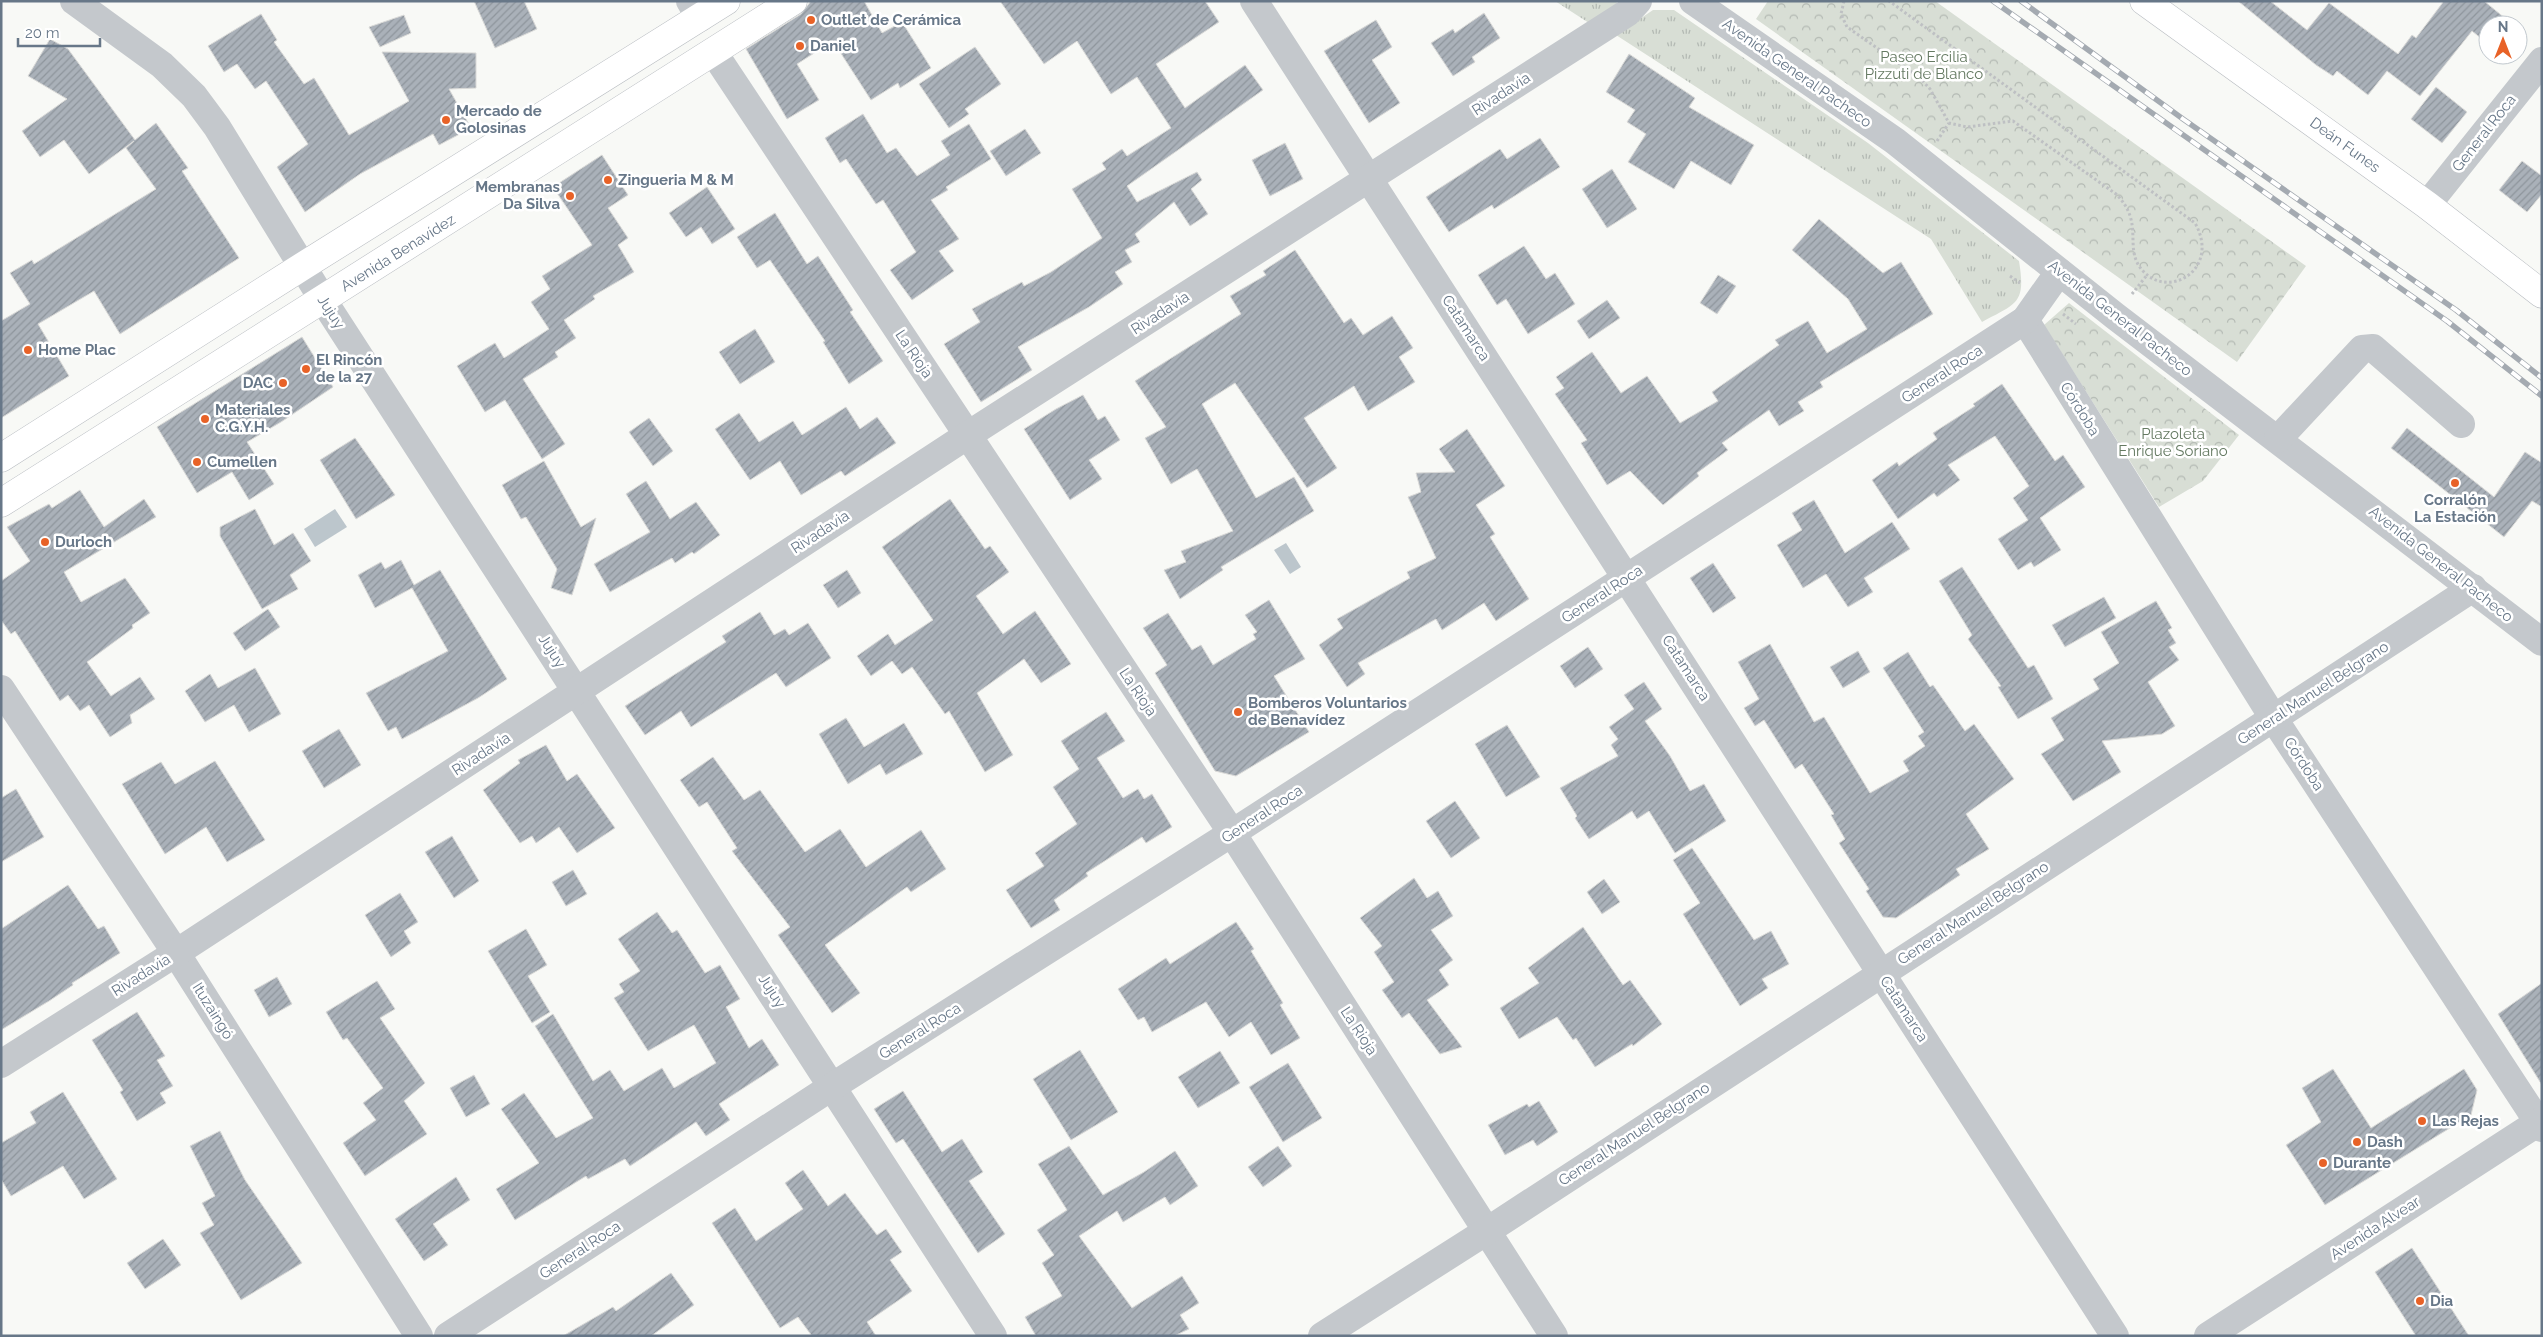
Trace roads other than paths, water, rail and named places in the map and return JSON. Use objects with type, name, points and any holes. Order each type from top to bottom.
[{"type":"main road","points":[[1,458],[303,266],[695,10],[726,1]]},
{"type":"main road","name":"Avenida Benavídez","points":[[1,503],[714,53],[793,1]]},
{"type":"main road","name":"Deán Funes","points":[[2144,1],[2427,205],[2542,294]]},
{"type":"street","name":"Jujuy","points":[[74,1],[162,65],[194,96],[218,127],[323,300],[578,691],[992,1336]]},
{"type":"street","name":"Catamarca","points":[[1254,1],[2115,1336]]},
{"type":"street","name":"Rivadavia","points":[[1,1064],[176,953],[968,435],[1627,13],[1638,1]]},
{"type":"street","name":"Avenida General Pacheco","points":[[1693,1],[1895,141],[2060,272],[2542,642]]},
{"type":"street","name":"La Rioja","points":[[714,53],[1232,833],[1554,1336]]},
{"type":"street","name":"General Roca","points":[[2427,205],[2542,61]]},
{"type":"street","name":"General Roca","points":[[448,1336],[833,1086],[1232,833],[2025,320],[2060,272]]},
{"type":"street","name":"Córdoba","points":[[2025,320],[2274,719],[2540,1123]]},
{"type":"street","points":[[2278,439],[2362,349],[2372,348],[2461,424]]},
{"type":"street","name":"General Manuel Belgrano","points":[[1322,1336],[1487,1231],[2473,588]]},
{"type":"street","name":"Ituzaingó","points":[[1,690],[176,953],[419,1336]]},
{"type":"street","name":"Avenida Alvear","points":[[2208,1336],[2540,1123]]},
{"type":"railway","points":[[1993,1],[2447,321],[2542,396]]},
{"type":"railway","points":[[2021,1],[2183,119],[2456,310],[2542,378]]},
{"type":"place","name":"Outlet de Cerámica","points":[[811,20]]},
{"type":"place","name":"Daniel","points":[[800,46]]},
{"type":"place","name":"Mercado de Golosinas","points":[[446,120]]},
{"type":"place","name":"Zingueria M & M","points":[[608,180]]},
{"type":"place","name":"Membranas Da Silva","points":[[570,196]]},
{"type":"place","name":"Home Plac","points":[[28,350]]},
{"type":"place","name":"El Rincón de la 27","points":[[306,369]]},
{"type":"place","name":"DAC","points":[[283,383]]},
{"type":"place","name":"Materiales C.G.Y.H.","points":[[205,419]]},
{"type":"place","name":"Cumellen","points":[[197,462]]},
{"type":"place","name":"Corralón La Estación","points":[[2455,483]]},
{"type":"place","name":"Durloch","points":[[45,542]]},
{"type":"place","name":"Bomberos Voluntarios de Benavídez","points":[[1238,712]]},
{"type":"place","name":"Las Rejas","points":[[2422,1121]]},
{"type":"place","name":"Dash","points":[[2357,1142]]},
{"type":"place","name":"Durante","points":[[2323,1163]]},
{"type":"place","name":"Dia","points":[[2420,1301]]},
{"type":"park label","name":"Paseo Ercilia Pizzuti de Blanco","points":[[1924,66]]},
{"type":"park label","name":"Plazoleta Enrique Soriano","points":[[2173,442]]}]
